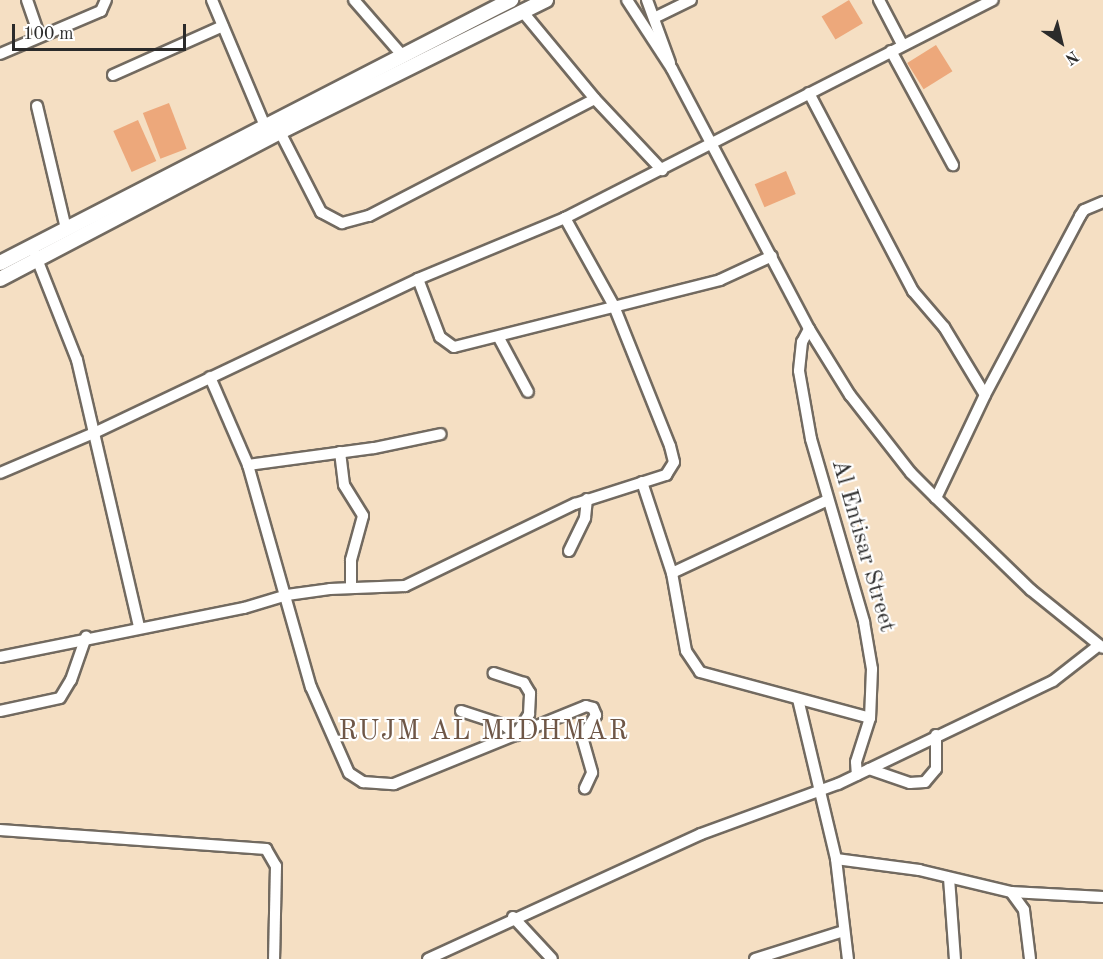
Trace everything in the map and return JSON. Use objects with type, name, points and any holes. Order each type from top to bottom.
[{"type":"street","points":[[27,0],[39,35]]},
{"type":"street","points":[[0,54],[39,35],[101,11],[106,0]]},
{"type":"street","points":[[212,0],[265,126]]},
{"type":"street","points":[[354,0],[402,55]]},
{"type":"street","points":[[0,279],[66,229],[402,55],[492,4],[511,0]]},
{"type":"street","points":[[0,263],[35,254],[546,0]]},
{"type":"street","points":[[428,959],[513,917],[701,834],[821,792],[1053,681],[1101,646],[1031,590],[936,498],[856,403],[809,329],[672,69],[627,0]]},
{"type":"street","points":[[647,0],[672,69]]},
{"type":"street","points":[[654,18],[691,0]]},
{"type":"street","points":[[879,0],[902,44]]},
{"type":"street","points":[[0,473],[96,432],[418,279],[565,218],[662,170],[902,44],[993,0]]},
{"type":"street","points":[[522,11],[595,99],[662,170]]},
{"type":"street","points":[[113,75],[223,26]]},
{"type":"street","points":[[891,51],[953,165]]},
{"type":"street","points":[[809,93],[914,291],[944,327],[985,395]]},
{"type":"street","points":[[280,132],[321,212],[342,223],[369,216],[595,99]]},
{"type":"street","points":[[36,106],[66,229]]},
{"type":"street","points":[[936,498],[985,395],[1080,216],[1084,210],[1103,202]]},
{"type":"street","points":[[0,657],[139,626],[244,608],[287,595],[351,587],[390,588],[417,583],[587,499],[666,475],[674,462],[673,454],[614,306],[565,218]]},
{"type":"street","points":[[35,254],[71,340],[96,432],[139,626]]},
{"type":"street","points":[[418,279],[440,337],[448,345],[499,338],[720,280],[772,256]]},
{"type":"street","name":"Al Entisar Street","points":[[809,329],[801,348],[799,371],[826,501],[868,643],[873,690],[870,718],[856,762],[857,775]]},
{"type":"street","points":[[499,338],[528,392]]},
{"type":"street","points":[[210,377],[248,465],[287,595],[310,687],[345,768],[355,779],[393,784],[586,706],[593,708],[594,722],[582,737],[592,773],[585,788]]},
{"type":"street","points":[[248,465],[441,434]]},
{"type":"street","points":[[340,452],[344,485],[363,516],[353,550],[351,587]]},
{"type":"street","points":[[642,482],[672,573],[687,651],[700,672],[870,718]]},
{"type":"street","points":[[569,551],[585,518],[587,499]]},
{"type":"street","points":[[672,573],[826,501]]},
{"type":"street","points":[[0,711],[60,698],[70,680],[86,638]]},
{"type":"street","points":[[494,673],[524,683],[530,693],[529,714],[516,735]]},
{"type":"street","points":[[798,699],[836,859],[848,959]]},
{"type":"street","points":[[461,711],[504,725],[516,735]]},
{"type":"street","points":[[869,769],[910,783],[925,782],[936,769],[936,735]]},
{"type":"street","points":[[0,830],[266,849],[276,866],[274,959]]},
{"type":"street","points":[[836,859],[948,878],[1011,892],[1103,897]]},
{"type":"street","points":[[948,878],[955,959]]},
{"type":"street","points":[[1011,892],[1024,910],[1030,959]]},
{"type":"street","points":[[513,917],[552,959]]},
{"type":"street","points":[[755,959],[844,931]]},
{"type":"building","points":[[849,0],[863,23],[835,40],[822,16]]},
{"type":"building","points":[[936,45],[952,71],[924,89],[907,63]]},
{"type":"building","points":[[169,103],[187,149],[160,159],[143,113]]},
{"type":"building","points":[[138,120],[156,161],[132,172],[113,131]]},
{"type":"building","points":[[786,171],[796,194],[764,207],[755,184]]},
{"type":"district","name":"RUJM AL MIDHMAR","points":[[484,732]]}]
